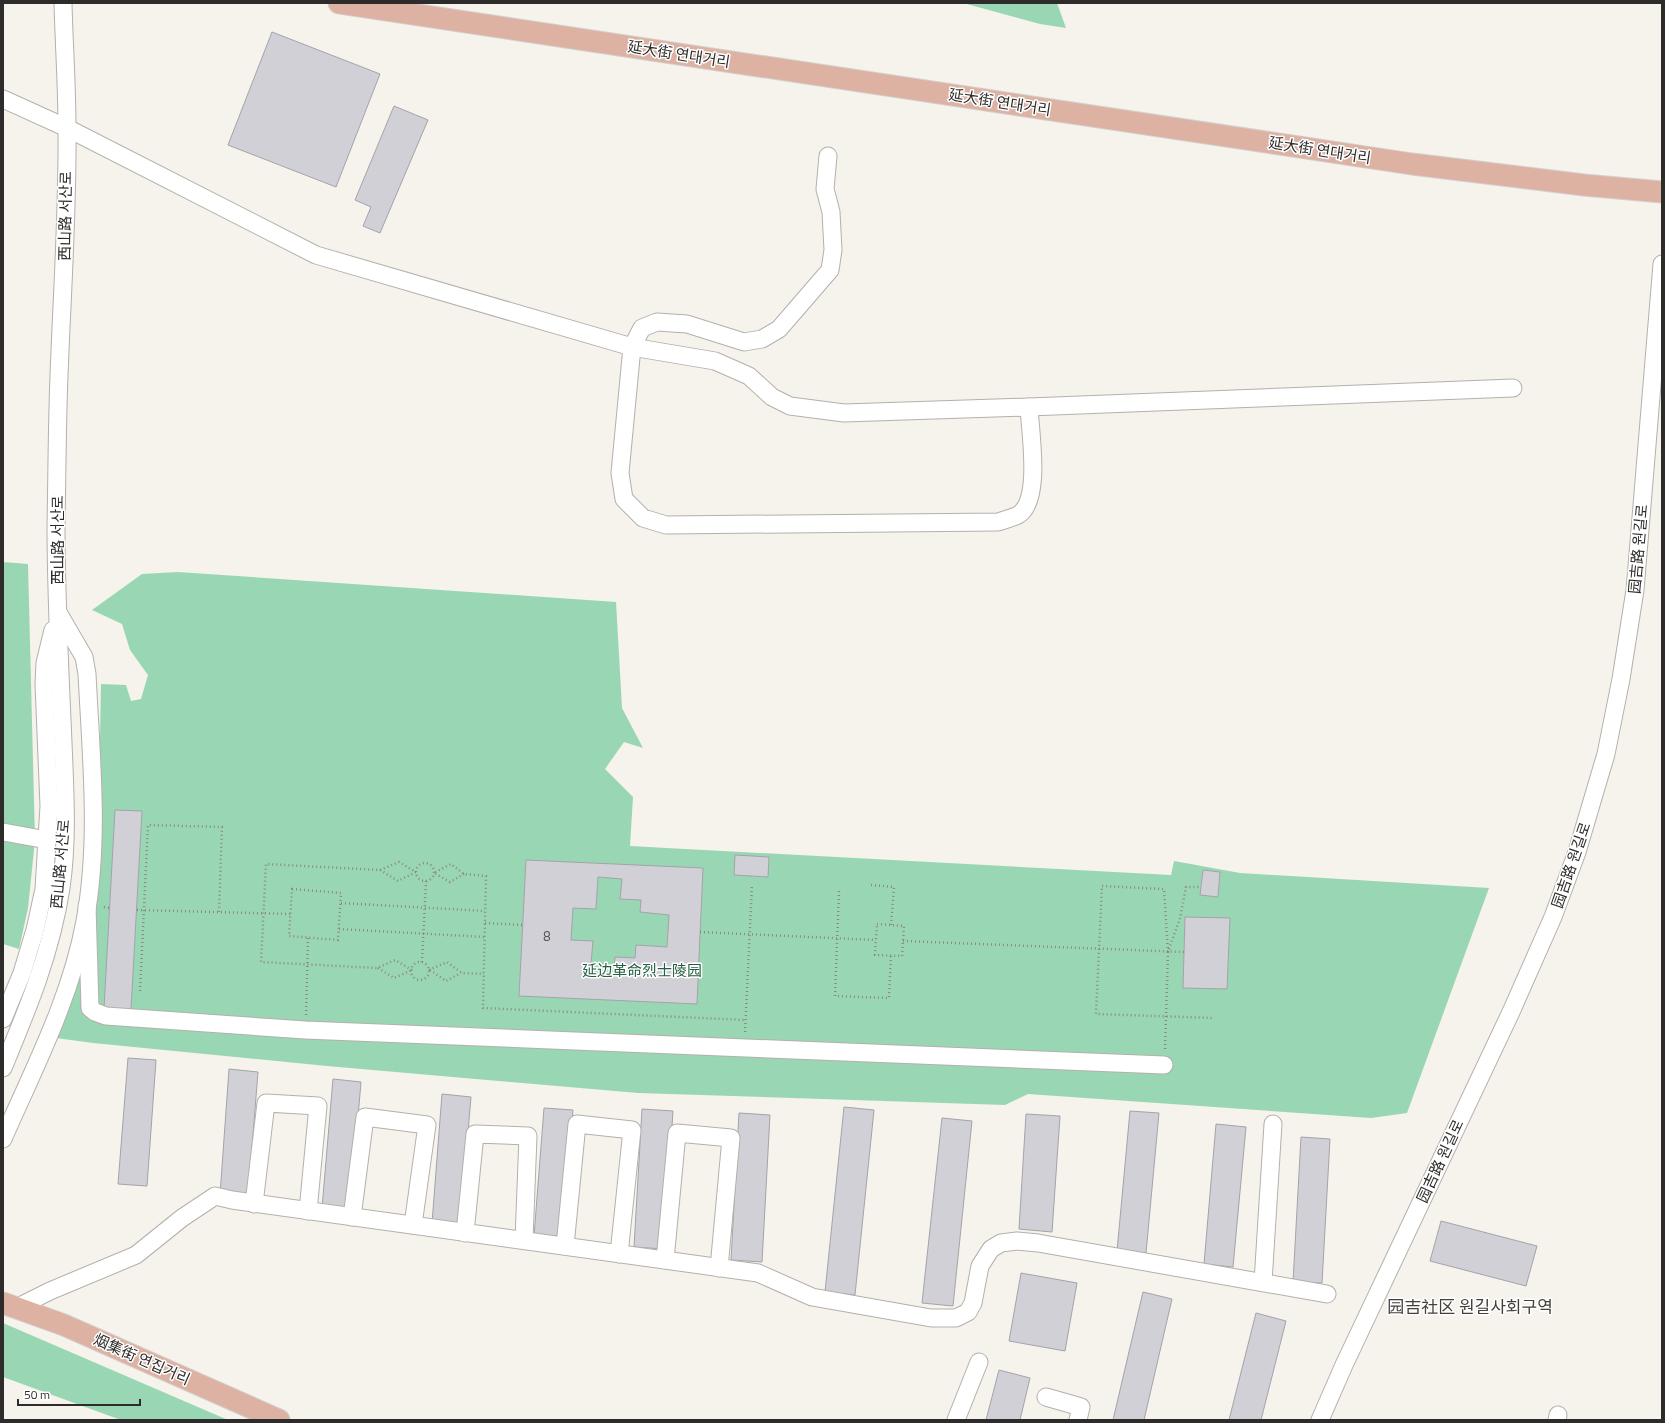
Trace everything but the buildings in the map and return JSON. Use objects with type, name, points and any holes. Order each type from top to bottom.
[{"type":"main road","name":"延大街 연대거리","points":[[339,3],[1412,164],[1584,185],[1662,192]]},
{"type":"main road","name":"烟集街 연집거리","points":[[10,1305],[64,1325],[279,1420]]},
{"type":"street","name":"西山路 서산로","points":[[3,1068],[29,1007],[54,929],[61,886],[65,842],[65,797],[56,528],[67,128],[62,3]]},
{"type":"street","points":[[3,99],[67,128],[316,255],[632,346],[715,361],[749,376],[772,396],[790,406],[844,413],[1029,408],[1513,388]]},
{"type":"street","points":[[828,156],[825,189],[831,212],[834,250],[830,270],[779,329],[762,338],[744,342],[687,324],[657,322],[642,328],[632,346],[620,473],[624,499],[643,518],[666,525],[998,522],[1019,514],[1030,501],[1034,482],[1029,408]]},
{"type":"street","name":"园吉路 원길로","points":[[1320,1420],[1344,1365],[1511,1012],[1553,917],[1578,852],[1606,754],[1621,680],[1635,590],[1662,264]]},
{"type":"street","points":[[3,1019],[22,973],[35,930],[44,889],[49,806],[44,684],[45,663],[58,612]]},
{"type":"street","points":[[3,1138],[61,1005],[77,957],[87,906],[93,854],[94,798],[87,674],[84,657],[58,612]]},
{"type":"street","points":[[3,832],[47,840]]},
{"type":"street","points":[[87,906],[90,1008],[95,1012],[106,1016],[305,1030],[1164,1065]]},
{"type":"street","points":[[254,1204],[266,1102],[318,1106],[308,1211]]},
{"type":"street","points":[[352,1217],[365,1117],[427,1125],[413,1225]]},
{"type":"street","points":[[565,1246],[577,1124],[632,1130],[619,1254]]},
{"type":"street","points":[[1263,1282],[1273,1124]]},
{"type":"street","points":[[665,1260],[677,1133],[732,1138],[719,1268]]},
{"type":"street","points":[[465,1233],[475,1134],[528,1136],[524,1240]]},
{"type":"street","points":[[10,1305],[50,1291],[136,1255],[182,1218],[215,1196],[254,1204],[758,1273],[812,1298],[931,1318],[956,1318],[968,1312],[973,1303],[980,1266],[985,1256],[991,1249],[1001,1243],[1017,1241],[1038,1243],[1327,1294]]},
{"type":"street","points":[[956,1420],[979,1362]]},
{"type":"street","points":[[1046,1397],[1081,1407],[1078,1420]]},
{"type":"path","points":[[140,991],[148,826],[222,827],[219,912]]},
{"type":"path","points":[[416,872],[400,862],[380,870],[266,864],[261,962],[377,968],[394,978],[412,970],[416,963],[422,962],[427,965],[429,970],[446,981],[462,973],[484,974]]},
{"type":"path","points":[[425,863],[431,865],[434,873],[432,879],[426,882],[417,878],[416,872],[417,866],[425,863]]},
{"type":"path","points":[[434,873],[451,864],[464,874],[486,876],[484,1008],[745,1020]]},
{"type":"path","points":[[380,870],[398,880],[416,872]]},
{"type":"path","points":[[434,873],[450,882],[464,874]]},
{"type":"path","points":[[422,962],[426,882]]},
{"type":"path","points":[[744,1048],[752,885]]},
{"type":"path","points":[[871,885],[894,887],[891,925]]},
{"type":"path","points":[[1164,1065],[1166,1016],[1168,952],[1164,889],[1102,886],[1096,1014],[1166,1016],[1214,1018]]},
{"type":"path","points":[[1168,952],[1180,918],[1186,887],[1201,887]]},
{"type":"path","points":[[292,890],[341,893],[341,903],[338,940],[289,936],[292,890]]},
{"type":"path","points":[[840,891],[834,996],[889,998],[891,956]]},
{"type":"path","points":[[341,903],[485,912]]},
{"type":"path","points":[[136,910],[290,914]]},
{"type":"path","points":[[485,924],[523,925]]},
{"type":"path","points":[[877,924],[891,925],[904,926],[902,956],[875,954],[877,924]]},
{"type":"path","points":[[339,929],[485,937]]},
{"type":"path","points":[[700,932],[876,940]]},
{"type":"path","points":[[305,1030],[308,938]]},
{"type":"path","points":[[903,941],[1184,952]]},
{"type":"path","points":[[377,968],[395,960],[412,970],[415,978],[420,980],[428,976],[429,970]]},
{"type":"path","points":[[429,970],[447,962],[462,973]]},
{"type":"green space","points":[[963,3],[1057,3],[1066,28],[1040,24]]},
{"type":"green space","points":[[3,562],[28,564],[35,840],[28,908],[19,949],[3,944]]},
{"type":"green space","name":"延边革命烈士陵园","points":[[178,572],[616,602],[622,708],[643,748],[624,742],[605,769],[633,797],[630,846],[1171,875],[1174,861],[1240,873],[1489,888],[1407,1113],[1371,1118],[1028,1094],[1005,1105],[638,1093],[327,1066],[56,1038],[99,795],[101,684],[126,685],[131,701],[141,699],[148,675],[130,650],[122,624],[92,610],[142,574]]},
{"type":"green space","points":[[3,1323],[228,1420],[121,1420],[3,1377]]},
{"type":"district","name":"园吉社区 원길사회구역","points":[[1470,1307]]}]
